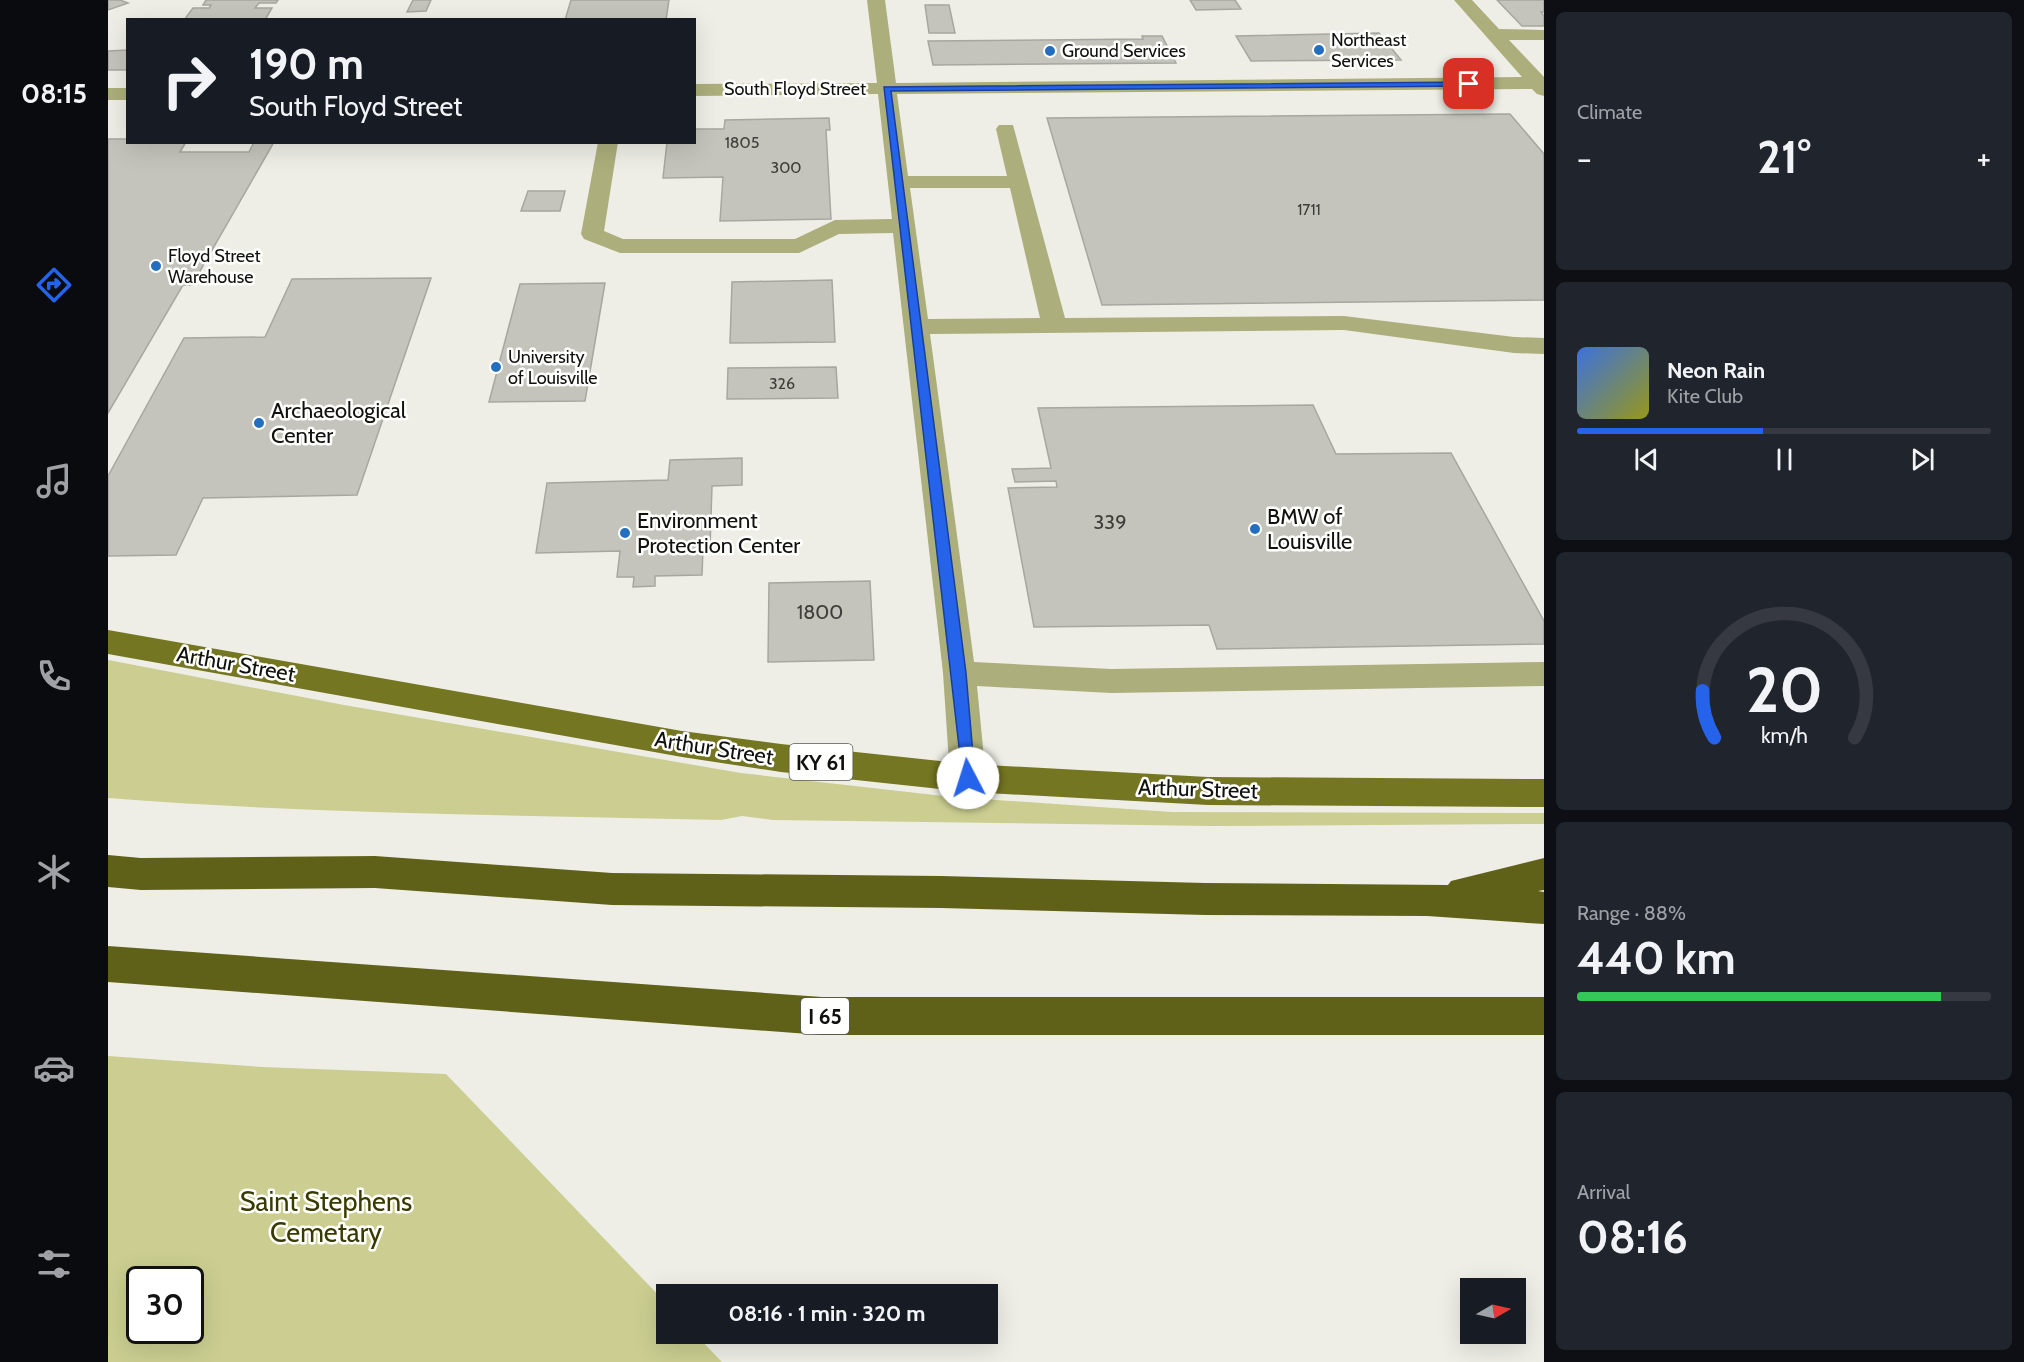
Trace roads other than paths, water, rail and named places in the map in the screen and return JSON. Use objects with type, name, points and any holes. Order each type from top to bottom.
[{"type":"highway","points":[[108,872],[141,874],[375,872],[612,889],[941,892],[1205,900],[1427,900],[1544,908]]},
{"type":"highway","points":[[1427,900],[1544,874]]},
{"type":"highway","name":"I 65","points":[[108,964],[822,1016],[1544,1016]]},
{"type":"main road","name":"Arthur Street","points":[[108,642],[682,744],[781,758],[968,778],[1208,791],[1544,793]]},
{"type":"street","points":[[876,0],[959,673],[968,778]]},
{"type":"street","points":[[1463,0],[1542,85]]},
{"type":"street","points":[[1493,34],[1544,35]]},
{"type":"street","name":"South Floyd Street","points":[[696,90],[1542,85]]},
{"type":"street","points":[[108,94],[126,94]]},
{"type":"street","points":[[1006,129],[1054,325]]},
{"type":"street","points":[[608,144],[592,234],[620,246],[799,246],[835,227],[903,226]]},
{"type":"street","points":[[898,183],[1019,182]]},
{"type":"street","points":[[916,327],[1344,323],[1514,345],[1544,346]]},
{"type":"street","points":[[959,673],[1111,681],[1544,674]]},
{"type":"place","name":"Northeast Services","points":[[1319,50]]},
{"type":"place","name":"Ground Services","points":[[1050,51]]},
{"type":"place","name":"Floyd Street Warehouse","points":[[156,266]]},
{"type":"place","name":"University of Louisville","points":[[496,367]]},
{"type":"place","name":"Archaeological Center","points":[[259,423]]},
{"type":"place","name":"BMW of Louisville","points":[[1255,529]]},
{"type":"place","name":"Environment Protection Center","points":[[625,533]]},
{"type":"park label","name":"Saint Stephens Cemetary","points":[[326,1216]]}]
